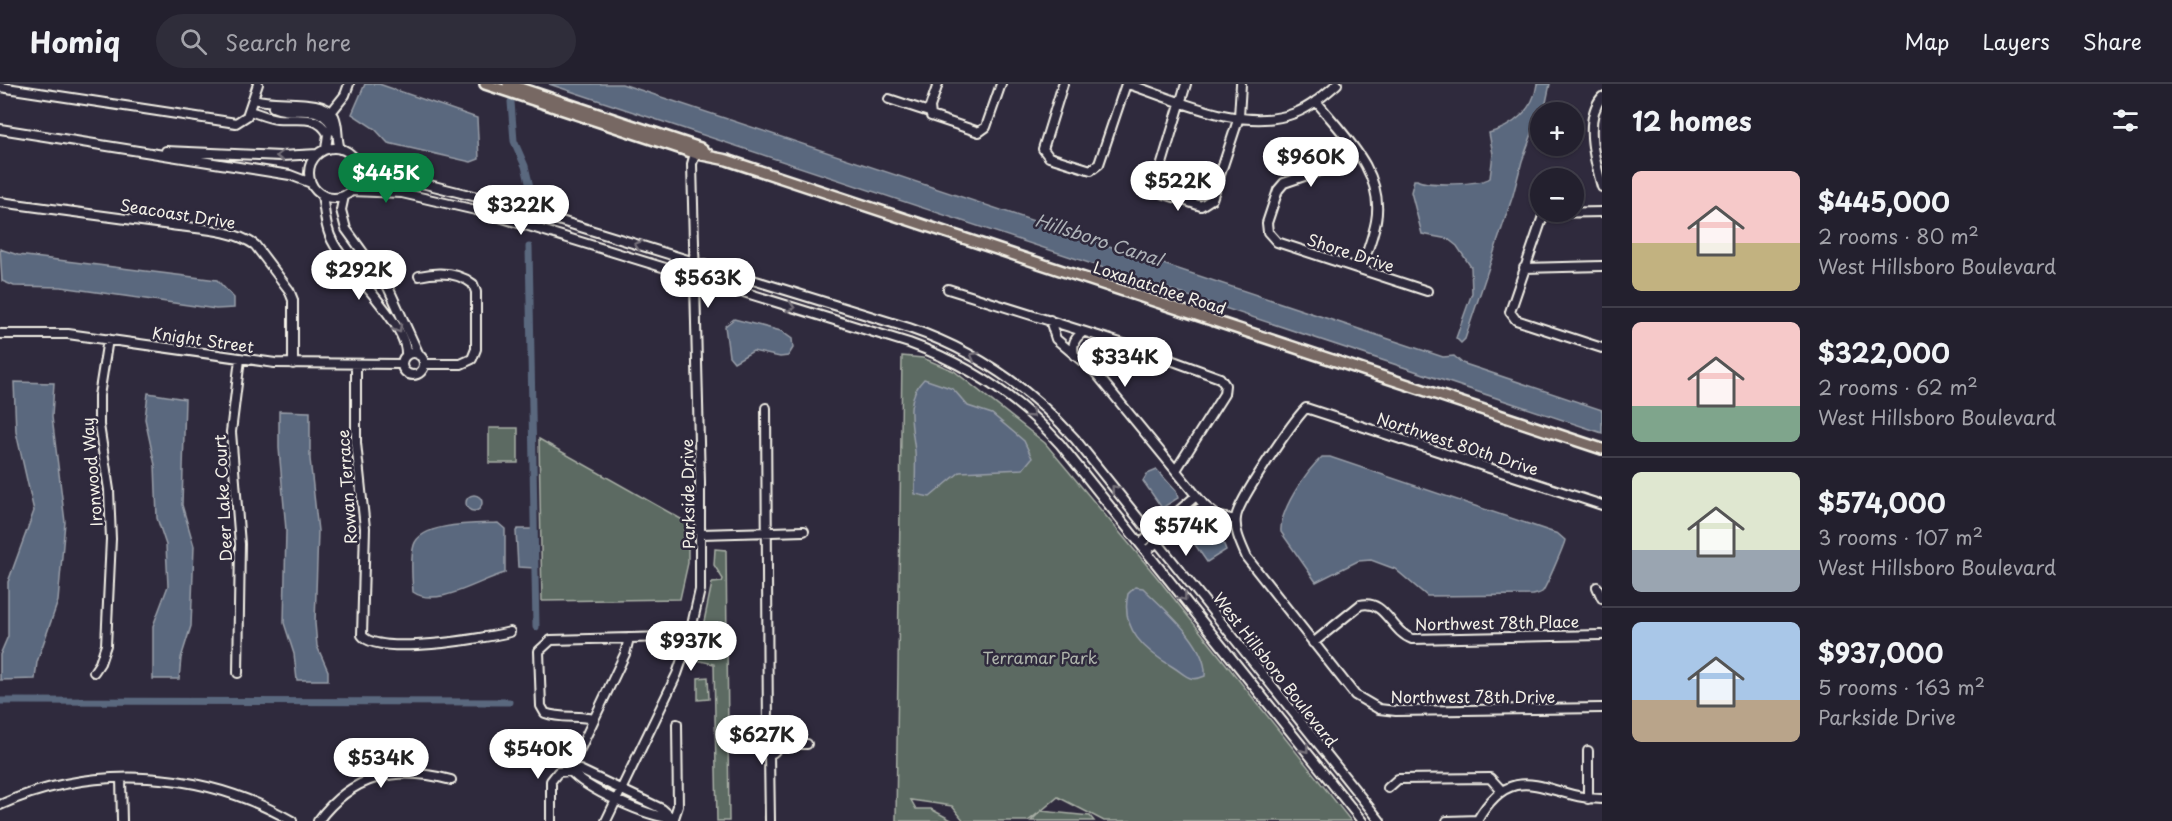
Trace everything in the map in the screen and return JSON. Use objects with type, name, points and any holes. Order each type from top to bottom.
[{"type":"main road","name":"Loxahatchee Road","points":[[485,84],[696,150]]},
{"type":"main road","name":"Loxahatchee Road","points":[[508,84],[696,150],[1602,449]]},
{"type":"street","points":[[0,87],[242,122],[250,111],[258,84]]},
{"type":"street","points":[[326,149],[328,134],[326,118],[345,95],[349,84]]},
{"type":"street","points":[[929,112],[938,84]]},
{"type":"street","points":[[889,99],[929,112],[934,119],[979,132],[986,127],[1001,84]]},
{"type":"street","points":[[1063,84],[1043,149],[1049,157],[1091,170],[1099,164],[1127,84],[1239,117],[1277,118],[1298,112],[1337,84]]},
{"type":"street","points":[[1186,84],[1155,187],[1162,193],[1201,206],[1212,200],[1239,117],[1241,84]]},
{"type":"street","points":[[1602,97],[1593,111],[1591,125],[1602,187]]},
{"type":"street","points":[[254,99],[287,107],[315,104],[326,118],[337,123],[340,149]]},
{"type":"street","points":[[1316,101],[1355,150],[1372,178],[1378,205],[1374,232],[1361,269]]},
{"type":"street","points":[[287,107],[287,119]]},
{"type":"street","points":[[250,111],[272,118],[326,118]]},
{"type":"street","points":[[0,129],[290,174],[311,183],[322,195],[333,198],[348,194]]},
{"type":"street","points":[[311,183],[309,167],[318,154],[326,149],[340,149],[351,154],[358,164],[359,176],[340,210],[346,230],[388,287],[424,364],[421,372],[413,375],[405,372],[402,364],[406,355],[405,343],[395,322],[365,289],[333,243],[326,224],[322,195]]},
{"type":"street","points":[[137,150],[281,156],[318,154]]},
{"type":"street","name":"Parkside Drive","points":[[606,821],[619,789],[677,674],[688,642],[700,590],[701,534],[694,262],[696,150]]},
{"type":"street","name":"Shore Drive","points":[[1355,150],[1322,170],[1284,183],[1278,190],[1267,223],[1269,235],[1277,242],[1427,291]]},
{"type":"street","name":"West Hillsboro Boulevard","points":[[358,164],[374,171],[509,205],[920,332],[981,360],[1018,385],[1053,415],[1380,821]]},
{"type":"street","name":"West Hillsboro Boulevard","points":[[348,194],[393,191],[444,202],[909,343],[975,373],[1013,399],[1047,429],[1362,821]]},
{"type":"street","name":"Seacoast Drive","points":[[0,202],[219,232],[248,240],[255,245],[289,290],[293,300],[294,364]]},
{"type":"street","points":[[1602,212],[1547,213],[1543,216],[1511,308],[1512,317],[1602,348]]},
{"type":"street","points":[[1524,268],[1602,266]]},
{"type":"street","points":[[419,276],[438,273],[465,279],[473,284],[476,292],[476,349],[472,359],[461,364],[424,364]]},
{"type":"street","points":[[948,289],[1050,320],[1220,378],[1225,385],[1224,394],[1176,470]]},
{"type":"street","points":[[1050,320],[1056,339],[1102,381],[1204,506],[1217,516],[1235,520]]},
{"type":"street","name":"Knight Street","points":[[0,334],[55,332],[240,359],[294,364],[402,364]]},
{"type":"street","points":[[1074,355],[1072,346],[1075,338],[1083,332]]},
{"type":"street","name":"Ironwood Way","points":[[94,672],[100,663],[106,645],[111,539],[109,490],[99,425],[99,396],[108,339]]},
{"type":"street","points":[[406,355],[419,355]]},
{"type":"street","name":"Deer Lake Court","points":[[238,673],[240,544],[231,432],[240,359]]},
{"type":"street","name":"Rowan Terrace","points":[[356,364],[356,443],[364,528],[363,635],[366,640],[376,644],[441,644],[477,640],[510,632]]},
{"type":"street","points":[[766,408],[768,736]]},
{"type":"street","name":"Northwest 80th Drive","points":[[1235,520],[1245,498],[1306,408],[1602,505]]},
{"type":"street","points":[[1140,544],[1196,496]]},
{"type":"street","points":[[1146,551],[1204,506]]},
{"type":"street","name":"Northwest 78th Drive","points":[[1235,520],[1238,538],[1247,558],[1355,695],[1379,709],[1395,711],[1602,708]]},
{"type":"street","points":[[701,534],[804,531]]},
{"type":"street","points":[[1597,587],[1602,598]]},
{"type":"street","name":"Northwest 78th Place","points":[[1312,643],[1360,605],[1369,603],[1379,607],[1397,630],[1412,639],[1602,635]]},
{"type":"street","points":[[594,719],[582,716],[554,716],[545,713],[541,706],[539,651],[544,643],[551,640],[668,637]]},
{"type":"street","points":[[570,770],[625,654],[629,638]]},
{"type":"street","points":[[671,820],[678,806],[677,724]]},
{"type":"street","points":[[768,736],[775,739],[777,749],[769,754],[763,753],[759,744],[763,737],[768,736]]},
{"type":"street","points":[[731,745],[759,744]]},
{"type":"street","points":[[777,744],[807,744]]},
{"type":"street","points":[[1588,751],[1588,799]]},
{"type":"street","points":[[769,754],[770,821]]},
{"type":"street","points":[[551,821],[551,781],[558,772],[570,770],[617,798],[649,813],[671,820]]},
{"type":"street","points":[[318,821],[338,796],[366,780],[380,776],[413,773],[430,774],[451,780]]},
{"type":"street","points":[[584,777],[619,789],[653,805],[671,820]]},
{"type":"street","points":[[122,778],[122,821]]},
{"type":"street","points":[[0,805],[19,796],[72,782],[122,778],[199,784],[254,802],[292,821]]},
{"type":"street","points":[[1388,788],[1398,779],[1490,778],[1502,791]]},
{"type":"street","points":[[1447,821],[1478,820],[1502,791],[1527,783],[1588,799],[1602,799]]},
{"type":"street","points":[[649,813],[653,805]]},
{"type":"green space","name":"Terramar Park","points":[[902,356],[923,358],[954,371],[1045,443],[1156,576],[1351,821],[1104,821],[1058,797],[1028,821],[964,821],[952,806],[911,800],[916,809],[931,809],[953,821],[896,821]]},
{"type":"green space","points":[[489,428],[518,428],[518,463],[489,463]]},
{"type":"green space","points":[[539,439],[688,523],[688,563],[680,599],[542,601]]},
{"type":"green space","points":[[715,549],[726,550],[729,821],[717,821],[714,664],[696,660],[712,583],[722,582],[723,579],[714,565]]},
{"type":"green space","points":[[708,677],[709,699],[698,700],[698,678]]},
{"type":"green space","points":[[1041,811],[1090,816],[1094,821],[1031,821]]},
{"type":"water","points":[[365,84],[379,84],[477,118],[479,159],[471,162],[388,143],[375,129],[352,114]]},
{"type":"water","name":"Hillsboro Canal","points":[[549,84],[622,84],[1443,357],[1454,356],[1462,363],[1602,410],[1602,433]]},
{"type":"water","points":[[1537,84],[1550,84],[1546,102],[1531,102]]},
{"type":"water","points":[[1530,104],[1530,139],[1465,339],[1461,343],[1456,338],[1472,293],[1471,267],[1457,246],[1448,239],[1422,234],[1411,192],[1414,180],[1453,184],[1490,178],[1493,154],[1489,133],[1514,122]]},
{"type":"water","points":[[0,249],[18,255],[217,280],[234,298],[234,308],[216,309],[61,287],[14,286],[2,281]]},
{"type":"water","points":[[734,319],[781,331],[792,339],[793,348],[788,356],[780,357],[753,351],[734,362],[729,356],[725,326]]},
{"type":"water","points":[[924,379],[953,389],[968,406],[992,414],[1024,441],[1032,458],[1023,469],[960,472],[930,497],[915,494],[915,456],[911,413],[914,395]]},
{"type":"water","points":[[14,382],[54,383],[52,417],[65,522],[58,601],[37,662],[35,679],[0,680],[0,655],[8,636],[8,582],[34,511],[16,432]]},
{"type":"water","points":[[148,393],[185,399],[182,505],[194,546],[191,626],[181,658],[179,679],[153,679],[153,626],[168,586],[166,545],[157,518],[155,465],[145,419]]},
{"type":"water","points":[[279,411],[310,412],[310,459],[318,531],[315,623],[317,646],[328,671],[328,680],[297,680],[294,654],[284,623],[286,530],[279,448]]},
{"type":"water","points":[[1322,457],[1330,457],[1558,534],[1565,540],[1544,589],[1541,593],[1533,595],[1427,596],[1395,569],[1371,560],[1358,561],[1316,582],[1281,532],[1284,513],[1295,492]]},
{"type":"water","points":[[1157,470],[1176,491],[1178,498],[1162,508],[1143,481],[1147,474]]},
{"type":"water","points":[[474,495],[482,503],[474,511],[466,503]]},
{"type":"water","points":[[498,523],[505,529],[505,573],[446,595],[423,596],[413,592],[412,556],[414,545],[419,537],[438,528],[464,524]]},
{"type":"water","points":[[1205,523],[1219,531],[1226,550],[1207,562],[1189,536],[1197,526]]},
{"type":"water","points":[[535,529],[535,568],[518,567],[516,531]]},
{"type":"water","points":[[1135,587],[1143,588],[1183,628],[1200,652],[1205,676],[1195,679],[1188,677],[1153,654],[1137,638],[1131,628],[1126,607],[1128,594]]},
{"type":"waterway","points":[[511,102],[514,141],[525,166],[531,191]]},
{"type":"waterway","points":[[529,247],[536,627]]},
{"type":"waterway","points":[[0,701],[509,702]]}]
